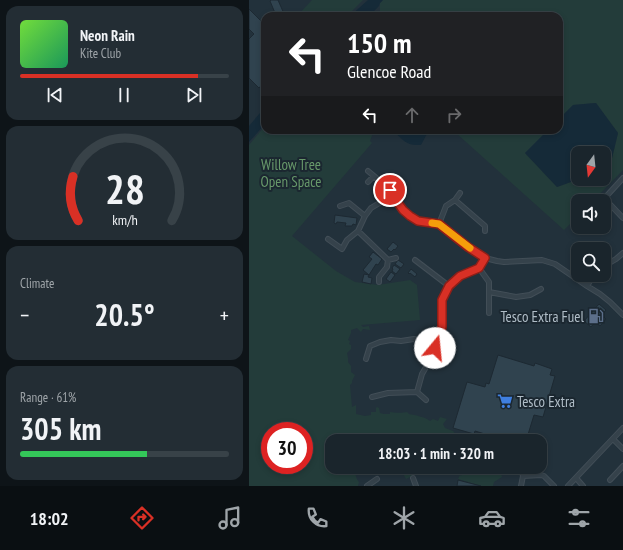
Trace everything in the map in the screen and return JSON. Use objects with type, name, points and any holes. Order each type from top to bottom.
[{"type":"street","points":[[368,171],[390,190],[403,210],[418,221],[439,224],[468,247],[485,258],[505,262],[546,260],[555,264],[600,294],[623,315]]},
{"type":"street","points":[[368,182],[374,176]]},
{"type":"street","points":[[608,194],[623,178]]},
{"type":"street","points":[[439,224],[446,206],[455,200],[460,193]]},
{"type":"street","points":[[328,239],[343,250],[347,240],[357,231],[371,208],[393,196]]},
{"type":"street","points":[[340,206],[349,203],[352,198]]},
{"type":"street","points":[[455,200],[485,226],[485,231]]},
{"type":"street","points":[[349,203],[365,216]]},
{"type":"street","points":[[611,207],[623,218]]},
{"type":"street","points":[[485,226],[491,223]]},
{"type":"street","points":[[357,231],[388,260]]},
{"type":"street","points":[[611,262],[623,253]]},
{"type":"street","points":[[388,260],[395,258]]},
{"type":"street","points":[[417,392],[422,374],[435,348],[442,327],[442,300],[449,286],[460,276],[479,268],[485,258]]},
{"type":"street","points":[[379,282],[379,277],[387,267],[388,260]]},
{"type":"street","points":[[415,260],[449,286]]},
{"type":"street","points":[[479,268],[489,282],[489,313]]},
{"type":"street","points":[[587,286],[590,282]]},
{"type":"street","points":[[489,292],[516,297],[530,295],[541,289]]},
{"type":"street","points":[[370,346],[391,340],[414,340],[423,341],[435,348]]},
{"type":"street","points":[[365,342],[370,346]]},
{"type":"street","points":[[366,359],[370,346]]},
{"type":"street","points":[[372,397],[388,393],[417,392],[426,400]]},
{"type":"street","points":[[568,486],[623,428]]},
{"type":"street","points":[[613,439],[623,449]]},
{"type":"street","points":[[610,480],[623,466]]},
{"type":"street","points":[[521,486],[523,476],[541,475],[547,478],[554,486]]},
{"type":"street","points":[[413,478],[416,486]]},
{"type":"street","points":[[576,478],[583,486]]},
{"type":"street","points":[[367,486],[377,479]]},
{"type":"green space","points":[[312,0],[363,0],[351,12],[301,12]]},
{"type":"green space","points":[[383,0],[623,0],[623,170],[611,182],[611,159],[618,133],[596,103],[573,105],[563,115],[563,12],[380,12],[380,3]]},
{"type":"green space","name":"Willow Tree Open Space","points":[[261,131],[261,134],[373,134],[370,141],[372,143],[292,236],[336,271],[355,282],[378,285],[410,280],[417,285],[420,320],[361,325],[363,327],[369,326],[370,330],[363,329],[361,332],[357,328],[351,330],[348,340],[350,341],[349,344],[351,345],[351,349],[347,353],[348,362],[351,366],[351,372],[355,375],[350,385],[352,407],[356,405],[356,414],[365,416],[371,415],[371,412],[376,412],[377,407],[379,408],[380,413],[384,414],[390,414],[390,412],[407,412],[430,421],[433,419],[438,421],[440,417],[447,419],[443,424],[445,428],[453,431],[455,434],[325,434],[325,474],[356,474],[359,482],[358,486],[249,486],[249,145]]},
{"type":"green space","points":[[457,134],[544,134],[525,153],[557,187],[571,182],[571,186],[608,186],[600,194],[571,194],[571,223],[564,230]]},
{"type":"green space","points":[[403,474],[416,474],[406,479]]},
{"type":"green space","points":[[462,474],[501,474],[502,477],[494,482],[493,486],[481,486],[458,479],[460,475],[461,476]]},
{"type":"water","points":[[368,0],[383,0],[373,12],[354,12]]},
{"type":"water","points":[[596,103],[618,133],[611,159],[611,146],[571,146],[571,182],[557,187],[525,153],[544,134],[563,134],[563,115],[573,105]]},
{"type":"water","points":[[261,112],[261,128],[249,142],[249,126]]},
{"type":"water","points":[[397,134],[427,134],[421,145],[411,144]]},
{"type":"building","points":[[278,0],[283,12],[275,12],[270,1]]},
{"type":"building","points":[[249,9],[261,21],[261,86],[259,88],[249,78],[249,39],[254,34],[249,29]]},
{"type":"building","points":[[335,215],[357,218],[356,225],[353,224],[352,226],[345,226],[346,223],[337,222],[336,224],[334,223]]},
{"type":"building","points":[[393,242],[398,246],[391,252],[387,249]]},
{"type":"building","points":[[373,252],[382,259],[378,265],[376,264],[369,275],[363,270],[372,259],[369,257]]},
{"type":"building","points":[[398,260],[404,264],[401,268],[395,264]]},
{"type":"building","points":[[394,265],[400,269],[396,274],[392,271]]},
{"type":"building","points":[[411,269],[417,274],[415,277],[408,273]]},
{"type":"building","points":[[391,272],[395,275],[390,282],[386,279]]},
{"type":"building","points":[[364,274],[369,275],[368,277],[372,278],[371,284],[362,282]]},
{"type":"building","points":[[599,304],[606,310],[602,315],[606,319],[600,326],[595,322],[591,327],[584,321]]},
{"type":"building","name":"Tesco Extra","points":[[498,355],[534,366],[535,363],[552,369],[550,375],[555,376],[543,417],[534,415],[528,434],[485,434],[475,431],[474,434],[453,428],[467,382],[485,387],[486,383],[489,384]]},
{"type":"building","points":[[458,480],[481,486],[457,486]]},
{"type":"slow traffic","points":[[432,223],[439,224],[470,248]]},
{"type":"place","name":"Tesco Extra Fuel","points":[[596,316]]},
{"type":"place","name":"Tesco Extra","points":[[505,401]]},
{"type":"route","points":[[390,190],[403,210],[410,216],[418,221],[439,224],[468,247],[485,258],[479,268],[460,276],[449,286],[442,300],[442,327],[435,348]]}]
